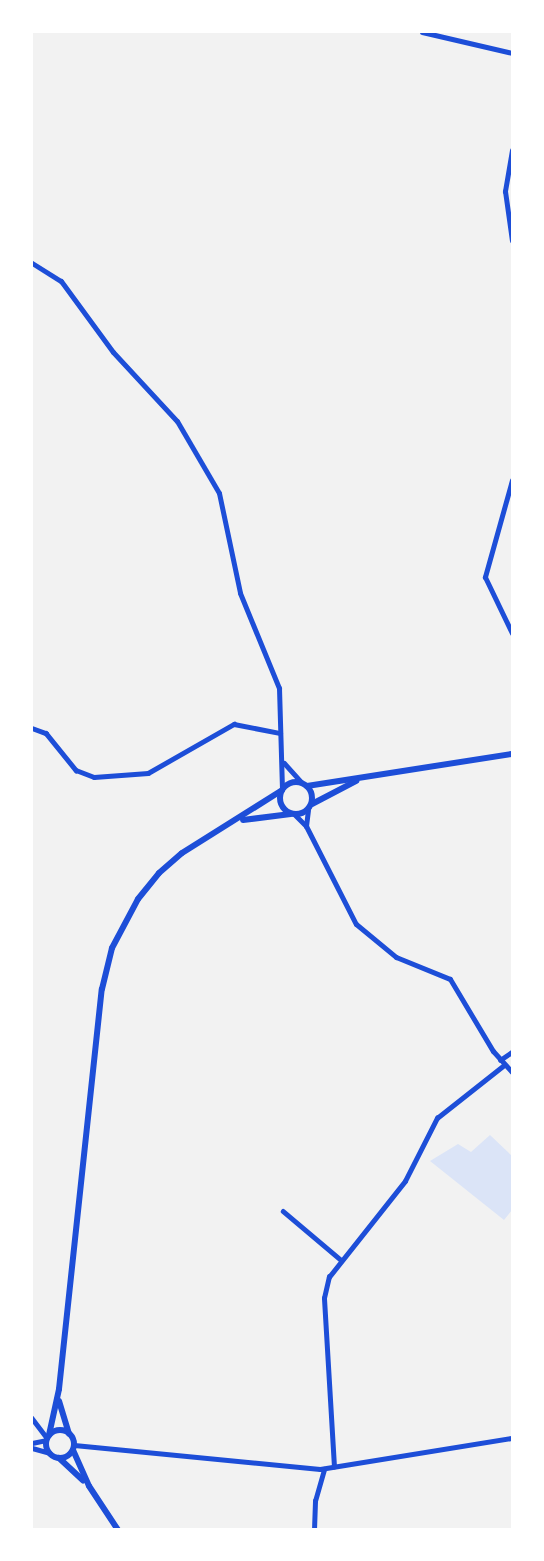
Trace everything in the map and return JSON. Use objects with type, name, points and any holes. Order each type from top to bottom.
[{"type":"main road","points":[[89,1486],[59,1458],[49,1453],[47,1438],[59,1389],[102,989],[112,948],[138,899],[159,873],[182,853],[238,821],[281,790],[304,784],[513,754]]},
{"type":"main road","points":[[238,821],[293,814],[374,774]]},
{"type":"main road","points":[[304,784],[310,807]]},
{"type":"main road","points":[[281,790],[280,802],[293,814]]},
{"type":"main road","points":[[59,1389],[60,1415],[73,1448],[89,1486],[118,1530]]},
{"type":"main road","points":[[47,1438],[58,1430],[69,1433]]},
{"type":"main road","points":[[59,1458],[73,1448]]},
{"type":"street","points":[[422,32],[513,53]]},
{"type":"street","points":[[513,150],[505,191],[513,241]]},
{"type":"street","points":[[32,263],[61,281],[113,352],[177,421],[219,493],[240,593],[279,688],[284,763],[281,790]]},
{"type":"street","points":[[513,480],[485,577],[513,633]]},
{"type":"street","points":[[32,729],[46,733],[76,770],[94,777],[148,773],[234,724],[280,733]]},
{"type":"street","points":[[284,763],[304,784]]},
{"type":"street","points":[[306,826],[310,807]]},
{"type":"street","points":[[293,814],[306,826],[349,917],[396,957],[450,979],[502,1063],[512,1070]]},
{"type":"street","points":[[334,1467],[324,1298],[329,1277],[340,1259],[405,1181],[437,1118],[513,1052]]},
{"type":"street","points":[[283,1211],[340,1259]]},
{"type":"street","points":[[32,1418],[47,1438],[32,1446]]},
{"type":"street","points":[[73,1448],[324,1469],[513,1438]]},
{"type":"street","points":[[32,1446],[49,1453]]},
{"type":"street","points":[[314,1530],[315,1501],[324,1469]]},
{"type":"shaded area","points":[[490,1135],[512,1156],[512,1210],[504,1220],[430,1161],[458,1144],[471,1152]]}]
